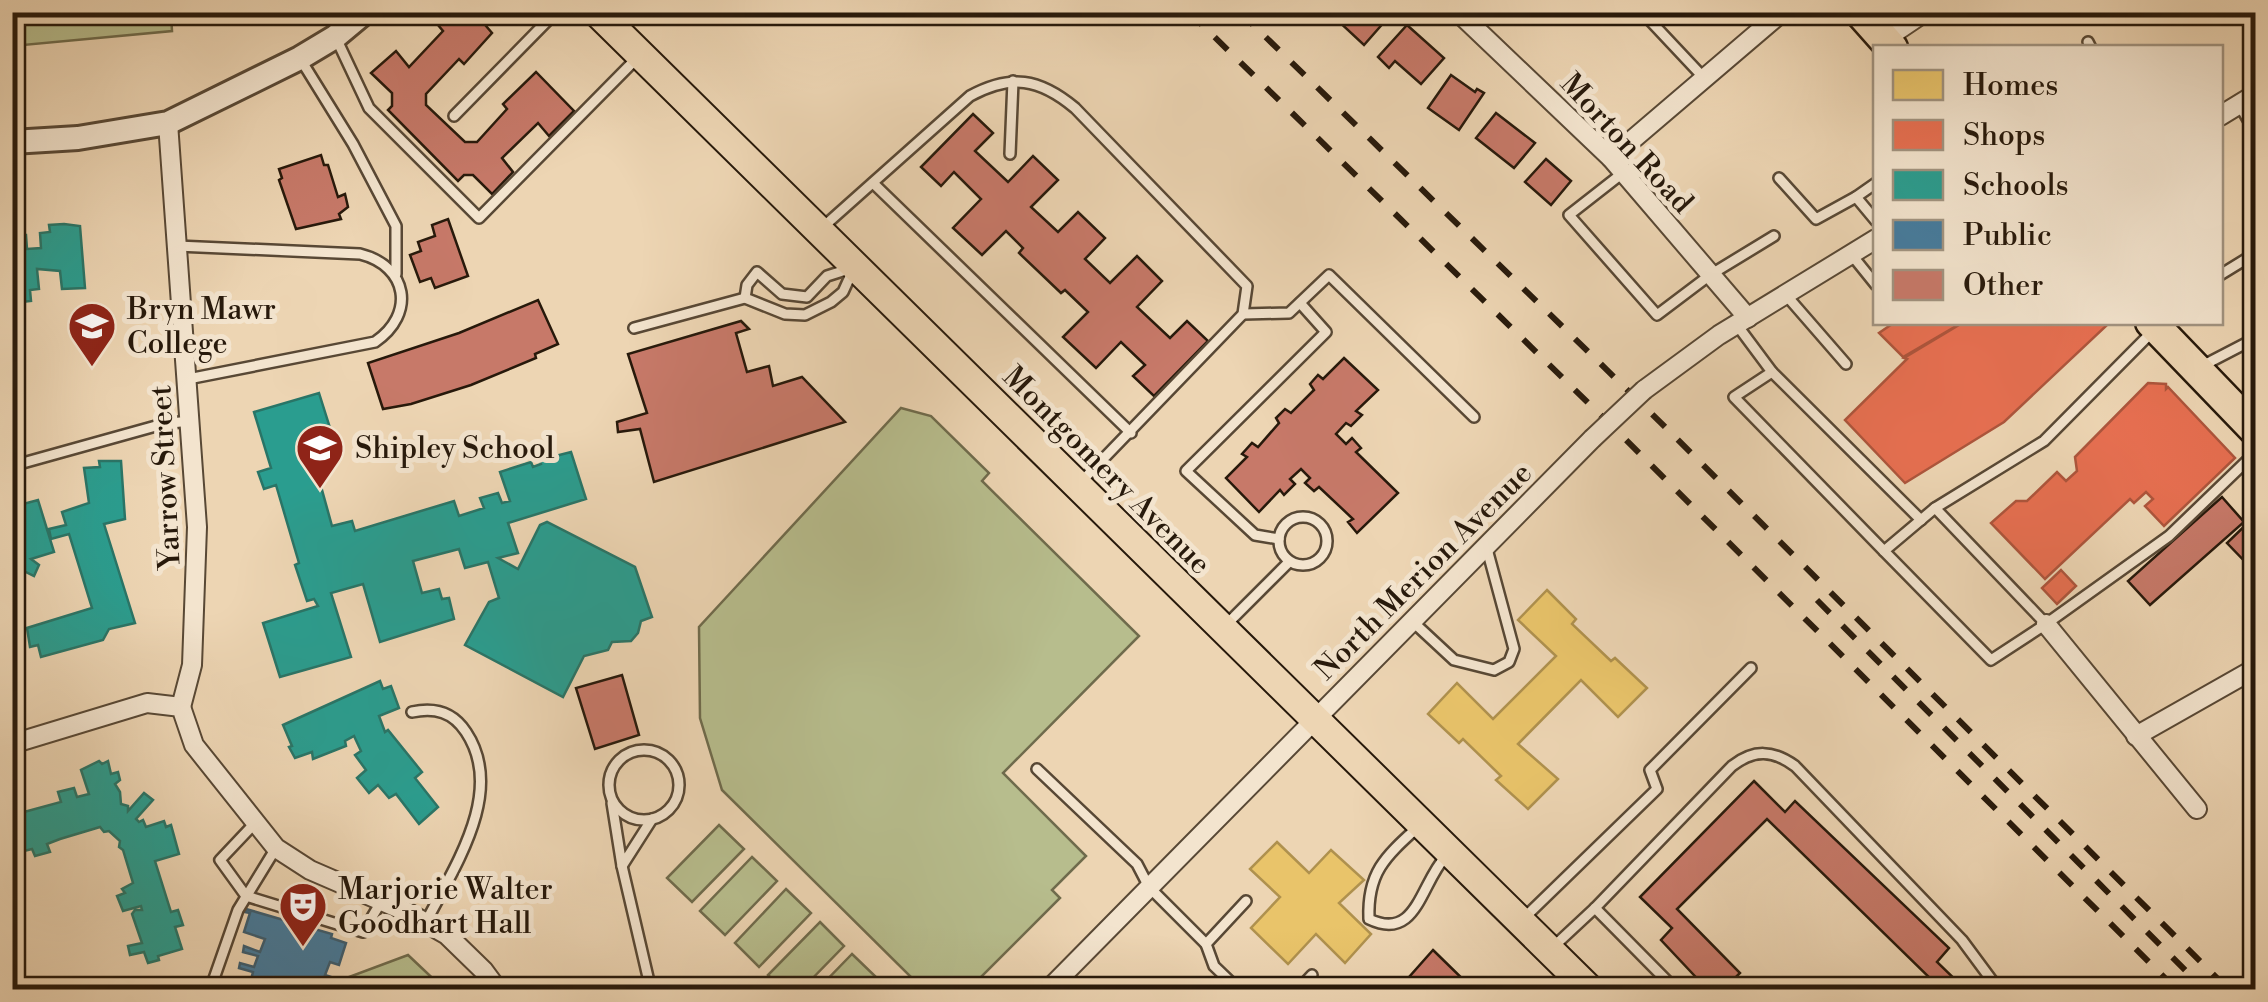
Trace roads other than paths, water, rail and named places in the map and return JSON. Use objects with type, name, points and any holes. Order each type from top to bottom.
[{"type":"highway","points":[[1860,12],[1888,43]]},
{"type":"highway","points":[[2153,325],[2196,369],[2248,413]]},
{"type":"main road","points":[[597,12],[819,231]]},
{"type":"main road","name":"Montgomery Avenue","points":[[819,231],[1585,988]]},
{"type":"street","points":[[12,142],[78,138],[168,124],[300,58],[366,12]]},
{"type":"street","name":"Morton Road","points":[[1458,12],[1618,165],[1710,275],[1742,321]]},
{"type":"street","points":[[1618,165],[1704,78],[1782,12]]},
{"type":"street","points":[[1888,43],[1924,12]]},
{"type":"street","points":[[2223,114],[2247,99]]},
{"type":"street","name":"Yarrow Street","points":[[168,124],[197,528],[192,665],[182,706]]},
{"type":"street","name":"North Merion Avenue","points":[[1048,990],[1592,438],[1644,390],[1742,321],[1873,241]]},
{"type":"street","points":[[2046,624],[2197,809]]},
{"type":"street","points":[[2136,736],[2256,668]]},
{"type":"street","points":[[12,744],[148,703],[182,706],[194,745],[276,848],[310,870],[426,922],[461,948],[498,990]]},
{"type":"lane","points":[[454,116],[556,12]]},
{"type":"lane","points":[[1642,12],[1704,78]]},
{"type":"lane","points":[[335,37],[370,108],[478,218],[640,55]]},
{"type":"lane","points":[[188,380],[375,342],[396,321],[402,307],[396,277],[396,226],[353,144],[300,58]]},
{"type":"lane","points":[[819,231],[970,96],[990,85],[1013,81],[1036,84],[1057,93],[1074,108],[1247,286],[1242,314],[1077,486]]},
{"type":"lane","points":[[1010,154],[1013,81]]},
{"type":"lane","points":[[2247,99],[2256,134]]},
{"type":"lane","points":[[1618,165],[1569,215],[1656,316],[1710,275],[1774,236]]},
{"type":"lane","points":[[1779,178],[1816,219],[1873,184]]},
{"type":"lane","points":[[873,182],[1132,433]]},
{"type":"lane","points":[[1856,197],[1873,217]]},
{"type":"lane","points":[[178,246],[360,254],[374,257],[396,277]]},
{"type":"lane","points":[[1851,254],[1873,281]]},
{"type":"lane","points":[[2223,272],[2251,256]]},
{"type":"lane","points":[[745,298],[747,285],[758,272],[782,294],[807,297],[828,276],[854,267]]},
{"type":"lane","points":[[634,328],[745,298],[785,314],[805,315],[843,292],[854,267]]},
{"type":"lane","points":[[1242,314],[1289,313],[1329,275],[1474,417]]},
{"type":"lane","points":[[1786,294],[1846,364]]},
{"type":"lane","points":[[1279,540],[1256,536],[1186,470],[1326,332],[1300,303]]},
{"type":"lane","points":[[1742,321],[1772,372],[1921,520]]},
{"type":"lane","points":[[1884,551],[1934,508],[2044,441],[2153,325]]},
{"type":"lane","points":[[2196,369],[2256,338]]},
{"type":"lane","points":[[1772,372],[1734,397],[1991,660],[2169,536],[2256,452]]},
{"type":"lane","points":[[12,466],[163,424],[191,421]]},
{"type":"lane","points":[[1934,508],[2046,624]]},
{"type":"lane","points":[[1301,517],[1317,521],[1327,535],[1326,552],[1314,564],[1289,562],[1279,540],[1286,524],[1301,517]]},
{"type":"lane","points":[[1412,621],[1454,660],[1494,670],[1509,662],[1514,649],[1486,546]]},
{"type":"lane","points":[[1222,629],[1289,562]]},
{"type":"lane","points":[[1521,922],[1658,789],[1650,770],[1751,668]]},
{"type":"lane","points":[[412,712],[445,712],[462,726],[473,743],[482,789],[472,827],[426,922]]},
{"type":"lane","points":[[622,866],[653,818],[672,806],[679,783],[670,761],[660,754],[637,750],[626,754],[611,772],[610,796],[622,866],[651,990]]},
{"type":"lane","points":[[1549,950],[1732,766],[1743,757],[1771,753],[1795,766],[1962,940],[1999,990]]},
{"type":"lane","points":[[1038,770],[1138,864],[1149,887],[1206,944],[1214,966],[1239,990]]},
{"type":"lane","points":[[610,796],[632,818],[653,818]]},
{"type":"lane","points":[[254,824],[220,860],[246,896],[363,932],[382,901]]},
{"type":"lane","points":[[1421,824],[1375,872],[1368,898],[1369,919],[1383,926],[1402,924],[1411,917],[1434,869],[1450,851]]},
{"type":"lane","points":[[210,990],[238,910],[276,848]]},
{"type":"lane","points":[[1206,944],[1246,901]]},
{"type":"lane","points":[[1595,908],[1676,990]]},
{"type":"lane","points":[[1298,990],[1312,975]]},
{"type":"railway","points":[[1189,12],[1624,438],[2177,990]]},
{"type":"railway","points":[[1240,12],[1650,412],[2229,990]]},
{"type":"railway","points":[[1817,600],[2205,990]]},
{"type":"place","name":"Bryn Mawr College","points":[[92,368]]},
{"type":"place","name":"Shipley School","points":[[320,490]]},
{"type":"place","name":"Marjorie Walter Goodhart Hall","points":[[303,948]]}]
